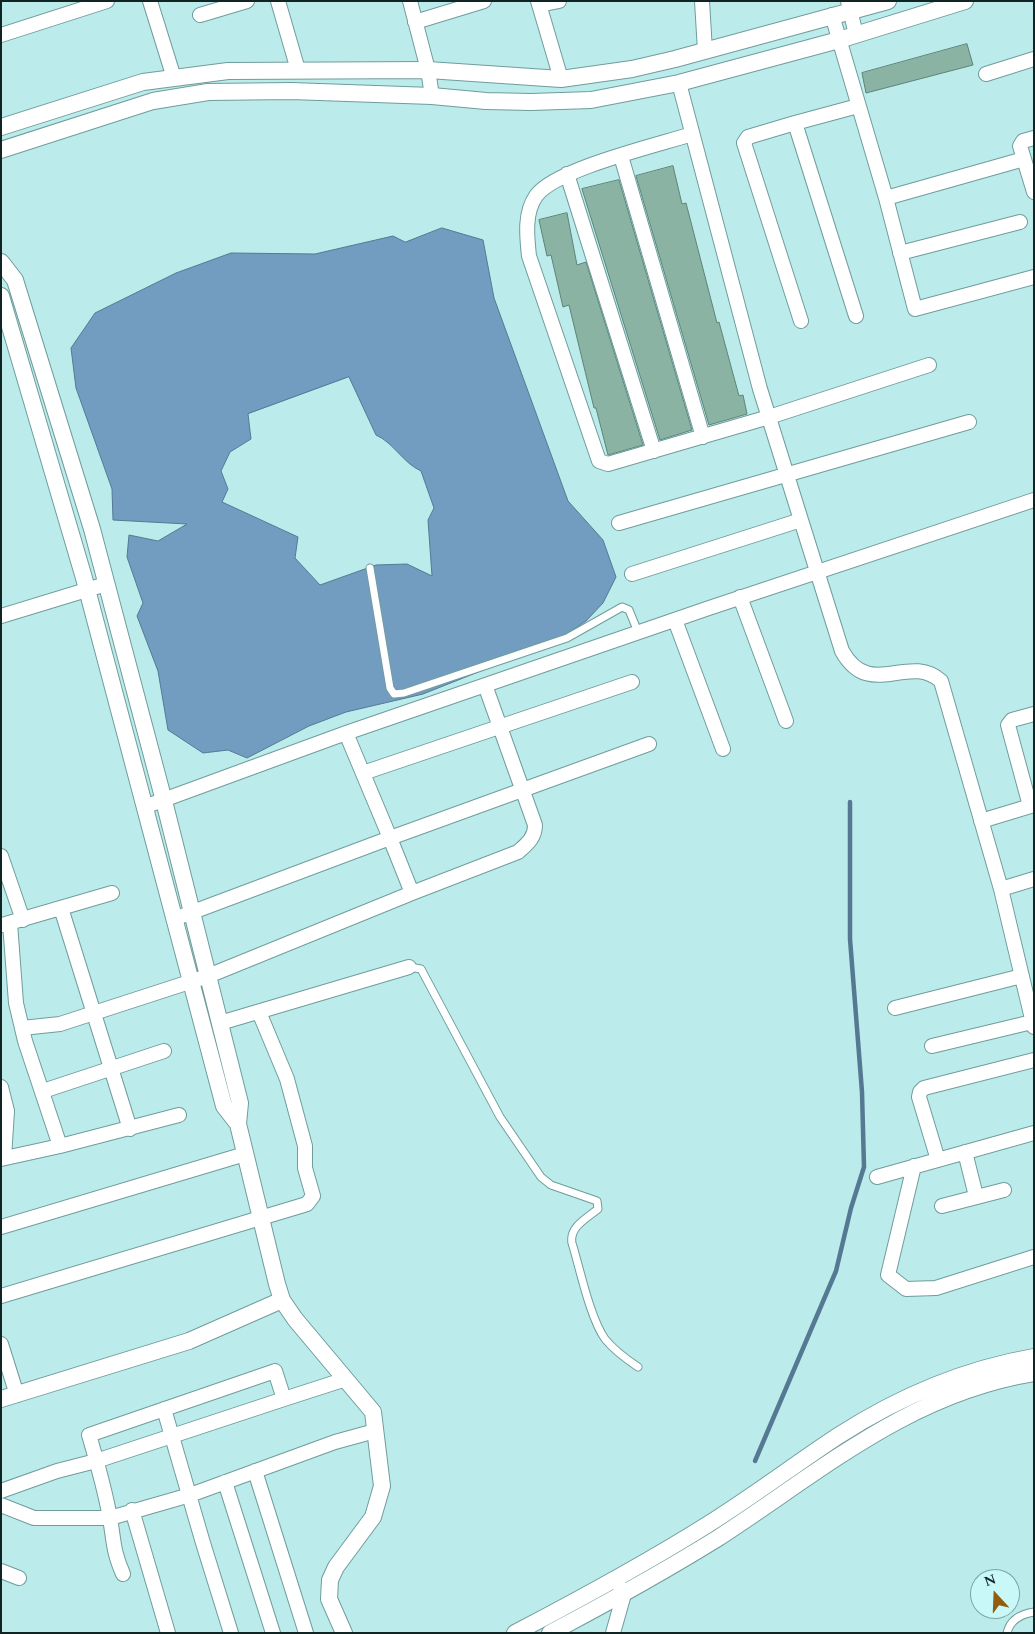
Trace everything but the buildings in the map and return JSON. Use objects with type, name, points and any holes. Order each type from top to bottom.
[{"type":"street","points":[[1,35],[107,1]]},
{"type":"street","points":[[150,1],[174,78]]},
{"type":"street","points":[[200,16],[248,1]]},
{"type":"street","points":[[278,1],[298,70]]},
{"type":"street","points":[[410,1],[428,70],[432,96]]},
{"type":"street","points":[[415,22],[484,1]]},
{"type":"street","points":[[559,1],[539,3],[561,79]]},
{"type":"street","points":[[702,1],[705,51]]},
{"type":"street","points":[[1,127],[123,87],[228,71],[428,70],[561,79],[632,68],[705,51],[832,16],[849,6],[888,1]]},
{"type":"street","points":[[1,150],[153,101],[201,93],[239,90],[432,96],[486,101],[591,100],[679,84],[839,40],[965,1]]},
{"type":"street","points":[[870,4],[877,28]]},
{"type":"street","points":[[849,6],[856,35]]},
{"type":"street","points":[[832,16],[886,198],[915,309],[1034,277]]},
{"type":"street","points":[[986,74],[1034,59]]},
{"type":"street","points":[[679,84],[769,417],[842,651],[852,664],[872,675],[881,676],[916,671],[935,676],[940,681],[1001,888],[1033,1025],[932,1046]]},
{"type":"street","points":[[801,321],[744,143],[748,137],[858,106]]},
{"type":"street","points":[[795,124],[856,316]]},
{"type":"street","points":[[692,134],[567,174],[547,185],[536,196],[530,211],[526,234],[529,256],[599,461],[608,464],[703,438],[929,365]]},
{"type":"street","points":[[1034,138],[1021,142],[1020,146],[1034,192]]},
{"type":"street","points":[[621,156],[703,438]]},
{"type":"street","points":[[886,198],[1024,159]]},
{"type":"street","points":[[567,174],[654,451]]},
{"type":"street","points":[[900,253],[1020,222]]},
{"type":"street","points":[[1,262],[15,280],[69,450],[106,584],[193,913],[240,1103],[238,1124],[282,1300],[295,1320],[373,1412],[382,1486],[373,1517],[336,1567],[330,1580],[329,1598],[344,1633]]},
{"type":"street","points":[[1,296],[88,591],[224,1106],[238,1124]]},
{"type":"street","points":[[619,523],[969,422]]},
{"type":"street","points":[[144,807],[346,733],[638,632],[816,571],[1034,500]]},
{"type":"street","points":[[632,574],[801,520]]},
{"type":"street","points":[[1,616],[106,584]]},
{"type":"street","points":[[740,597],[786,721]]},
{"type":"street","points":[[675,620],[723,749]]},
{"type":"street","points":[[363,774],[632,682]]},
{"type":"street","points":[[22,1028],[60,1024],[190,980],[208,976],[412,893],[507,857],[525,846],[535,832],[535,825],[498,728],[485,685]]},
{"type":"street","points":[[980,821],[1032,805],[1008,725],[1012,720],[1034,714]]},
{"type":"street","points":[[346,733],[412,893]]},
{"type":"street","points":[[174,919],[522,789],[650,744]]},
{"type":"street","points":[[1,856],[11,922],[16,1003],[22,1028],[44,1091],[60,1146]]},
{"type":"street","points":[[1001,888],[1034,879]]},
{"type":"street","points":[[11,922],[112,892]]},
{"type":"street","points":[[61,908],[130,1129]]},
{"type":"street","points":[[220,1023],[409,968]]},
{"type":"street","points":[[895,1008],[1022,976]]},
{"type":"street","points":[[1,1296],[307,1204],[313,1196],[305,1168],[305,1146],[287,1079],[259,1012]]},
{"type":"street","points":[[44,1091],[164,1051]]},
{"type":"street","points":[[938,1160],[919,1097],[920,1092],[924,1088],[1034,1060]]},
{"type":"street","points":[[1,1087],[7,1111],[3,1158],[130,1129],[179,1115]]},
{"type":"street","points":[[877,1177],[1034,1133]]},
{"type":"street","points":[[964,1152],[976,1196]]},
{"type":"street","points":[[1,1227],[245,1154]]},
{"type":"street","points":[[914,1166],[888,1275],[906,1289],[936,1288],[1034,1257]]},
{"type":"street","points":[[942,1206],[1004,1190]]},
{"type":"street","points":[[1,1344],[9,1397],[189,1341],[282,1300]]},
{"type":"street","points":[[515,1633],[616,1580],[708,1525],[840,1435],[876,1414],[917,1393],[957,1378],[994,1365],[1034,1357]]},
{"type":"street","points":[[123,1574],[113,1551],[110,1518],[89,1435],[274,1371],[284,1399]]},
{"type":"street","points":[[550,1633],[624,1594],[718,1537],[885,1426],[960,1392],[1001,1378],[1034,1374]]},
{"type":"street","points":[[1,1491],[57,1471],[96,1461],[346,1379]]},
{"type":"street","points":[[164,1409],[190,1494],[202,1543],[231,1633]]},
{"type":"street","points":[[1,1505],[34,1518],[110,1518],[190,1494],[375,1431]]},
{"type":"street","points":[[255,1471],[306,1633]]},
{"type":"street","points":[[225,1482],[273,1633]]},
{"type":"street","points":[[132,1510],[168,1633]]},
{"type":"street","points":[[1,1571],[18,1578]]},
{"type":"street","points":[[613,1633],[624,1594],[616,1580]]},
{"type":"lane","points":[[370,568],[390,688],[394,694],[404,693],[567,638],[622,607],[629,610],[638,632]]},
{"type":"lane","points":[[409,968],[422,969],[500,1117],[542,1177],[551,1184],[597,1201],[598,1208],[573,1230],[572,1243],[597,1324],[611,1344],[638,1366]]},
{"type":"lane","points":[[1007,1633],[1008,1626],[1019,1616],[1034,1612]]},
{"type":"water","points":[[442,228],[483,240],[494,298],[568,501],[603,540],[616,577],[603,603],[586,621],[556,641],[423,694],[346,712],[309,726],[247,758],[228,750],[203,753],[168,730],[158,671],[137,616],[143,603],[127,557],[129,535],[158,541],[187,524],[113,520],[112,489],[76,388],[71,348],[95,313],[176,273],[231,253],[315,254],[393,236],[405,242]],"holes":[[[349,377],[376,435],[421,471],[434,508],[428,520],[432,576],[407,564],[376,565],[320,585],[295,558],[298,537],[222,502],[228,489],[221,471],[230,452],[251,439],[248,414]]]},
{"type":"waterway","points":[[755,1461],[836,1271],[851,1208],[864,1167],[862,1092],[850,939],[850,802]]}]
